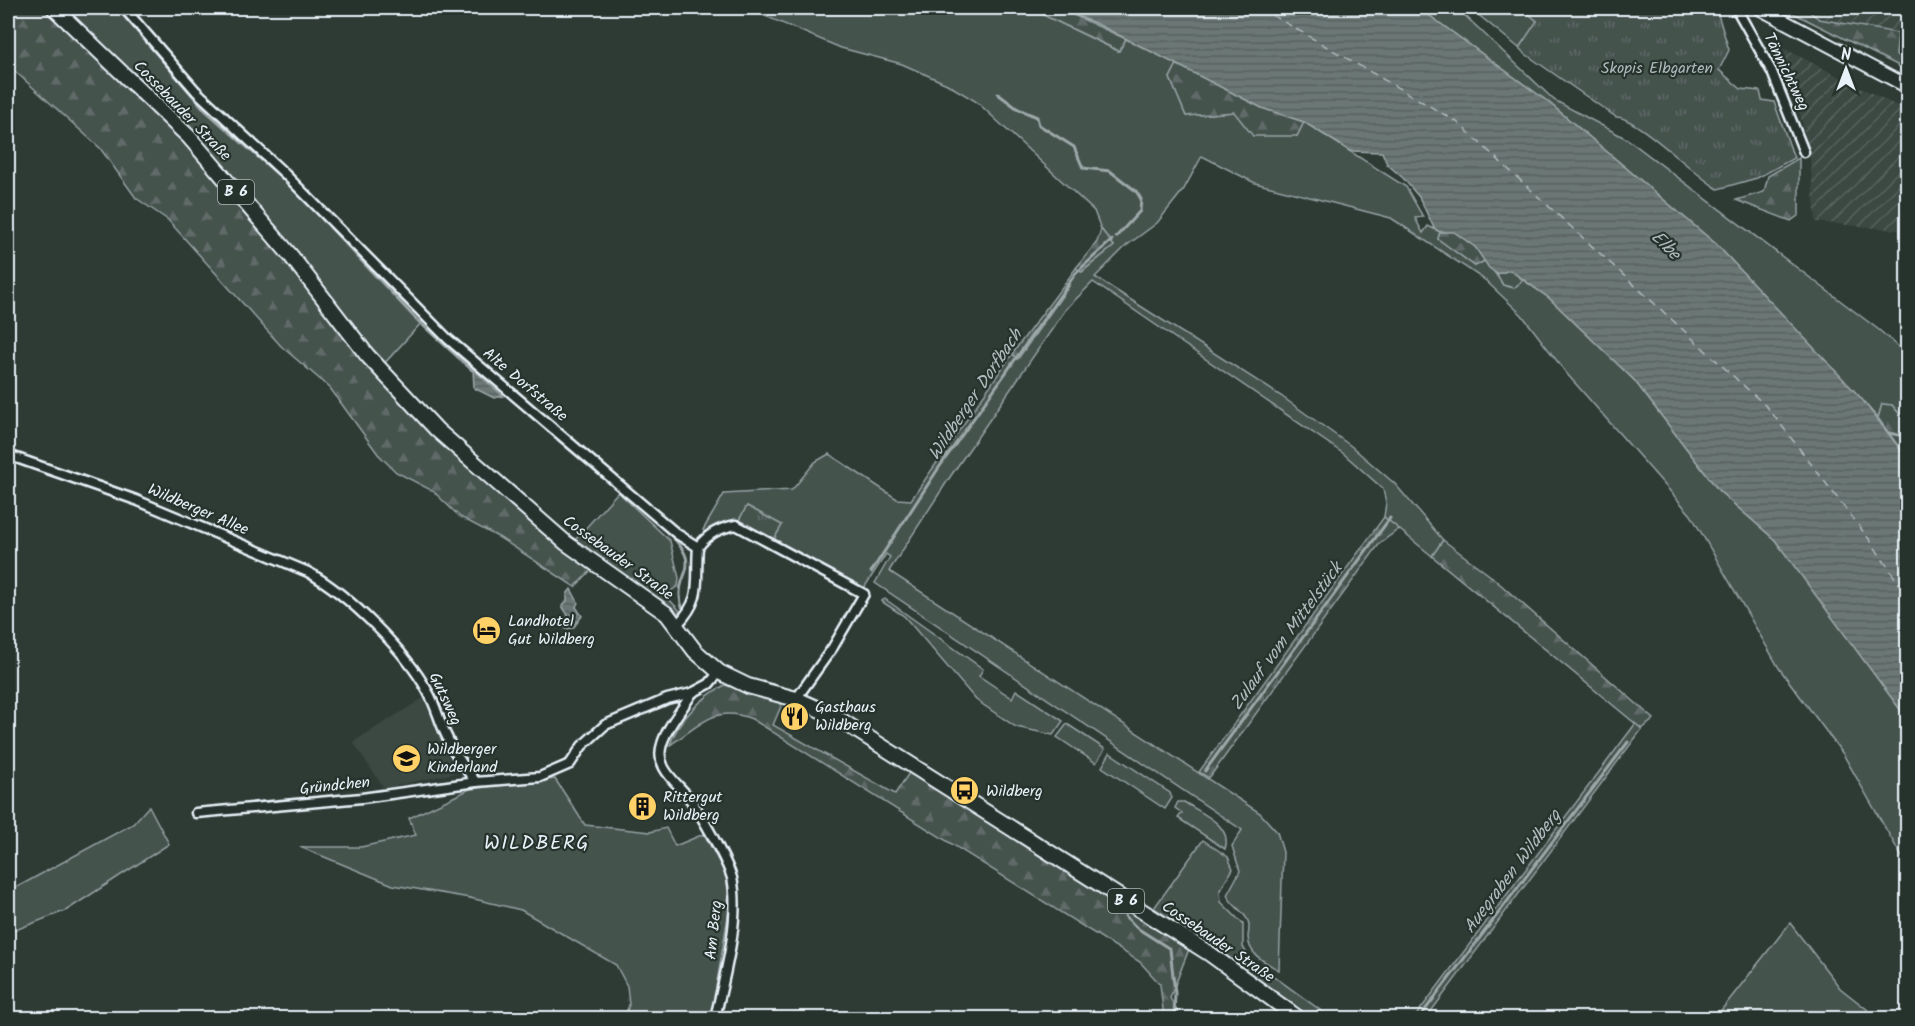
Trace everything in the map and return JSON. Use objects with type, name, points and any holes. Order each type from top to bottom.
[{"type":"main road","name":"Cossebauder Straße","points":[[54,8],[189,137],[291,256],[368,355],[437,430],[566,543],[656,604],[677,625],[695,651],[718,672],[748,686],[796,699],[834,716],[1202,949],[1298,1018]]},
{"type":"main road","points":[[1759,8],[1908,87]]},
{"type":"street","name":"Alte Dorfstraße","points":[[124,8],[196,91],[284,173],[448,339],[677,534],[698,547]]},
{"type":"street","name":"Tännichtweg","points":[[1736,8],[1772,72],[1804,153]]},
{"type":"street","name":"Wildberger Allee","points":[[8,455],[136,500],[308,572],[333,586],[365,616]]},
{"type":"street","points":[[677,625],[687,614],[698,592],[696,581],[698,547],[704,539],[721,527],[736,525],[864,594],[833,647],[796,699]]},
{"type":"street","name":"Gutsweg","points":[[365,616],[420,678],[458,759],[476,782]]},
{"type":"street","points":[[476,782],[540,777],[570,764],[582,746],[605,725],[667,699],[692,693],[709,684],[718,672]]},
{"type":"street","name":"Am Berg","points":[[692,693],[665,737],[661,759],[665,772],[690,798],[732,878],[733,915],[715,1018]]},
{"type":"street","name":"Gründchen","points":[[196,813],[362,798],[476,782]]},
{"type":"shaded area","points":[[1805,8],[1907,8],[1907,60],[1896,55],[1898,33],[1819,19]]},
{"type":"shaded area","points":[[1783,48],[1907,111],[1907,231],[1816,222],[1809,150]]},
{"type":"shaded area","name":"Wildberger Kinderland","points":[[425,697],[455,773],[384,788],[353,742]]},
{"type":"green space","points":[[8,8],[45,8],[187,142],[429,429],[523,515],[592,569],[575,587],[500,538],[460,517],[433,491],[396,472],[378,454],[330,388],[281,346],[168,220],[136,198],[100,148],[8,65]]},
{"type":"green space","points":[[66,8],[119,8],[193,96],[285,178],[423,321],[382,366],[193,134]]},
{"type":"green space","points":[[746,8],[1035,8],[1035,11],[1118,51],[1126,39],[1177,64],[1170,78],[1186,116],[1234,112],[1297,136],[1304,122],[1406,187],[1423,217],[1415,218],[1423,233],[1428,226],[1440,232],[1438,239],[1475,266],[1486,260],[1503,285],[1514,288],[1523,280],[1549,298],[1634,380],[1719,491],[1775,540],[1896,701],[1907,720],[1907,866],[1843,754],[1779,668],[1691,515],[1567,374],[1522,315],[1485,280],[1391,218],[1255,183],[1202,156],[1184,189],[1157,223],[1126,246],[1095,277],[1281,396],[1351,446],[1395,484],[1443,540],[1432,556],[1384,517],[1386,503],[1383,489],[1344,454],[1093,282],[1066,309],[950,477],[889,571],[1260,813],[1277,832],[1283,852],[1279,970],[1263,961],[1254,953],[1249,943],[1249,925],[1246,917],[1227,895],[1240,871],[1232,846],[1242,830],[875,583],[890,557],[886,554],[864,588],[774,539],[782,525],[747,506],[739,520],[725,522],[706,533],[703,530],[724,494],[792,490],[815,462],[829,454],[897,499],[911,500],[1012,354],[1018,358],[1069,286],[1065,283],[1076,268],[1082,272],[1114,246],[1101,229],[1094,211],[977,102],[947,84],[902,64],[841,48]]},
{"type":"green space","points":[[1035,8],[1058,8],[1126,39],[1119,51],[1035,11]]},
{"type":"green space","points":[[1419,8],[1457,8],[1554,100],[1627,139],[1879,330],[1907,354],[1907,423],[1892,405],[1882,404],[1878,418],[1716,244],[1547,101]]},
{"type":"green space","points":[[1470,8],[1522,8],[1538,21],[1519,48]]},
{"type":"green space","name":"Skopis Elbgarten","points":[[1522,8],[1716,8],[1729,50],[1719,70],[1741,89],[1760,91],[1762,100],[1774,102],[1794,158],[1757,178],[1718,189],[1637,126],[1616,117],[1524,53],[1519,48],[1537,21]]},
{"type":"green space","points":[[1783,8],[1805,8],[1819,19],[1898,33],[1896,55],[1907,60],[1907,70]]},
{"type":"green space","points":[[1177,64],[1262,108],[1304,122],[1297,136],[1253,136],[1234,112],[1186,116],[1170,78]]},
{"type":"green space","points":[[1799,158],[1799,215],[1791,221],[1736,200],[1764,192],[1768,176]]},
{"type":"green space","points":[[1101,229],[1114,246],[1081,272],[1076,268],[1097,242]]},
{"type":"green space","points":[[1454,231],[1475,247],[1486,260],[1475,266],[1438,239],[1440,232]]},
{"type":"green space","points":[[1510,270],[1523,280],[1514,288],[1503,285],[1497,274]]},
{"type":"green space","points":[[1065,283],[1069,286],[1018,359],[1012,354]]},
{"type":"green space","points":[[1882,404],[1892,405],[1907,423],[1907,458],[1878,418]]},
{"type":"green space","points":[[618,492],[670,541],[679,578],[678,586],[665,595],[682,613],[672,612],[658,599],[574,541]]},
{"type":"green space","points":[[747,506],[782,525],[774,539],[739,520]]},
{"type":"green space","points":[[1384,517],[1399,529],[1380,543],[1209,778],[1199,772]]},
{"type":"green space","points":[[1443,540],[1492,577],[1654,719],[1642,729],[1432,556]]},
{"type":"green space","points":[[885,599],[983,669],[979,676],[1012,698],[1016,690],[1063,721],[1053,735],[1016,727],[976,700],[904,616],[881,601]]},
{"type":"green space","points":[[725,685],[782,704],[773,725],[895,794],[911,770],[1189,949],[1170,998],[1181,1018],[1164,1018],[1160,984],[1140,962],[752,719],[739,715],[718,715],[700,724],[670,745],[678,727],[692,710]]},
{"type":"green space","points":[[1636,723],[1642,729],[1426,1018],[1414,1018]]},
{"type":"green space","points":[[1067,724],[1105,749],[1096,763],[1057,737]]},
{"type":"green space","points":[[1110,753],[1170,793],[1172,798],[1165,809],[1102,767]]},
{"type":"green space","points":[[555,779],[585,825],[650,832],[666,828],[675,846],[704,834],[727,877],[729,910],[711,1018],[624,1018],[629,1005],[627,986],[616,965],[521,910],[470,898],[393,885],[300,847],[361,847],[416,835],[409,818],[470,789]]},
{"type":"green space","points":[[1178,802],[1184,802],[1207,815],[1220,826],[1226,841],[1225,849],[1178,818],[1182,813],[1175,808]]},
{"type":"green space","points":[[149,806],[169,844],[67,910],[8,933],[8,892],[133,824]]},
{"type":"green space","points":[[1203,840],[1228,857],[1233,869],[1220,890],[1221,902],[1243,924],[1243,947],[1250,959],[1331,1018],[1308,1018],[1234,961],[1154,908]]},
{"type":"green space","points":[[1790,923],[1840,988],[1878,1018],[1715,1018]]},
{"type":"water","name":"Elbe","points":[[1058,8],[1419,8],[1547,101],[1716,244],[1861,398],[1907,458],[1907,719],[1775,540],[1719,491],[1634,380],[1549,298],[1510,270],[1497,274],[1489,268],[1475,247],[1454,232],[1440,232],[1434,228],[1419,197],[1387,164],[1382,152],[1350,151],[1304,122],[1262,108],[1097,24]]},
{"type":"water","points":[[473,369],[503,396],[494,398],[474,388]]},
{"type":"water","points":[[571,589],[578,602],[576,607],[582,616],[573,628],[566,629],[563,625],[568,615],[562,606],[567,601],[567,594]]},
{"type":"waterway","points":[[117,8],[206,111],[291,186]]},
{"type":"waterway","name":"Wildberger Dorfbach","points":[[998,94],[1018,109],[1037,117],[1039,125],[1074,147],[1083,168],[1110,171],[1136,191],[1141,199],[1140,211],[1116,237]]},
{"type":"waterway","points":[[310,205],[325,222]]},
{"type":"waterway","points":[[330,227],[416,319],[472,370]]},
{"type":"waterway","name":"Wildberger Dorfbach","points":[[871,572],[938,469],[1076,273],[1112,240]]},
{"type":"waterway","points":[[529,415],[602,477]]},
{"type":"waterway","points":[[1889,433],[1908,437]]},
{"type":"waterway","name":"Zulauf vom Mittelstück","points":[[1205,771],[1390,518]]},
{"type":"waterway","points":[[664,529],[685,553],[687,562],[680,595],[682,607]]},
{"type":"waterway","name":"Auegraben Wildberg","points":[[1419,1018],[1628,742]]},
{"type":"waterway","name":"Zulauf vom Mittelstück","points":[[1125,916],[1137,928],[1170,949],[1175,993],[1174,1018]]},
{"type":"ferry route","points":[[1260,8],[1457,122],[1768,408],[1869,539],[1908,597]]},
{"type":"place","name":"Landhotel Gut Wildberg","points":[[487,630]]},
{"type":"place","name":"Gasthaus Wildberg","points":[[794,716]]},
{"type":"place","name":"Wildberger Kinderland","points":[[406,758]]},
{"type":"place","name":"Wildberg","points":[[965,791]]},
{"type":"place","name":"Rittergut Wildberg","points":[[642,806]]},
{"type":"district","name":"WILDBERG","points":[[537,844]]}]
